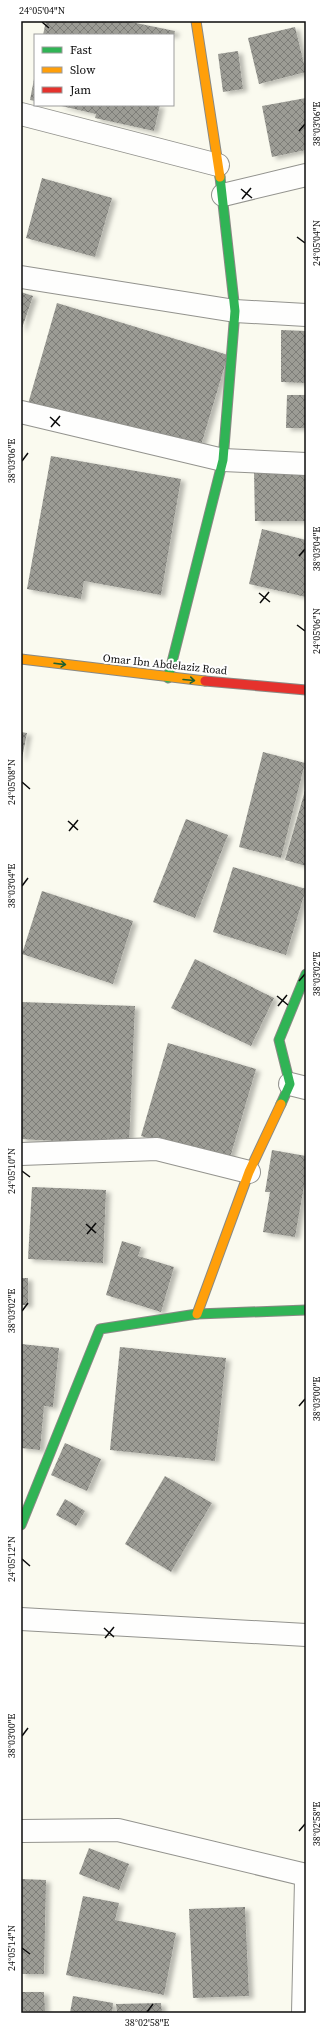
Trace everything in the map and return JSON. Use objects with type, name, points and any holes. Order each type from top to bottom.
[{"type":"street","points":[[168,678],[223,460],[235,311],[223,195],[196,21]]},
{"type":"street","points":[[21,114],[218,165]]},
{"type":"street","points":[[223,195],[306,175]]},
{"type":"street","points":[[21,277],[235,311],[306,315]]},
{"type":"street","points":[[21,412],[223,460],[306,464]]},
{"type":"street","name":"Omar Ibn Abdelaziz Road","points":[[21,659],[168,678],[306,690]]},
{"type":"street","points":[[197,1314],[249,1172],[298,1086],[279,1040],[306,974]]},
{"type":"street","points":[[21,1154],[157,1149],[249,1172]]},
{"type":"street","points":[[21,1525],[100,1328],[197,1314],[306,1310]]},
{"type":"street","points":[[21,1619],[306,1635]]},
{"type":"street","points":[[21,1831],[118,1830],[306,1875]]},
{"type":"street","points":[[303,2013],[306,1880]]},
{"type":"building","points":[[46,21],[126,21],[175,31],[174,35],[43,34]]},
{"type":"building","points":[[295,27],[306,72],[259,84],[248,38]]},
{"type":"building","points":[[238,51],[243,89],[223,92],[218,54]]},
{"type":"building","points":[[34,79],[34,101],[30,100]]},
{"type":"building","points":[[306,98],[306,150],[272,157],[262,106]]},
{"type":"building","points":[[61,106],[160,106],[154,131],[95,118],[96,114]]},
{"type":"building","points":[[42,178],[112,198],[95,257],[26,238]]},
{"type":"building","points":[[21,292],[33,296],[21,331]]},
{"type":"building","points":[[57,303],[228,355],[199,452],[28,404]]},
{"type":"building","points":[[281,330],[306,331],[306,383],[281,382]]},
{"type":"building","points":[[287,395],[306,395],[306,428],[286,428]]},
{"type":"building","points":[[51,456],[181,479],[161,595],[84,581],[81,599],[27,589]]},
{"type":"building","points":[[254,472],[306,472],[306,521],[255,521]]},
{"type":"building","points":[[262,529],[306,540],[306,597],[249,584]]},
{"type":"building","points":[[21,732],[27,733],[22,758],[21,758]]},
{"type":"building","points":[[263,752],[305,763],[281,858],[239,847]]},
{"type":"building","points":[[306,787],[306,866],[285,860]]},
{"type":"building","points":[[186,819],[228,835],[195,918],[153,902]]},
{"type":"building","points":[[233,867],[306,889],[286,955],[213,932]]},
{"type":"building","points":[[42,891],[133,921],[113,984],[22,954]]},
{"type":"building","points":[[195,959],[274,998],[251,1046],[171,1008]]},
{"type":"building","points":[[21,1002],[135,1006],[129,1145],[21,1139]]},
{"type":"building","points":[[168,1043],[256,1069],[229,1161],[141,1136]]},
{"type":"building","points":[[272,1150],[306,1156],[306,1175],[295,1237],[263,1232],[270,1192],[265,1192]]},
{"type":"building","points":[[32,1187],[106,1190],[103,1263],[28,1259]]},
{"type":"building","points":[[122,1241],[141,1247],[138,1256],[174,1267],[161,1312],[106,1295]]},
{"type":"building","points":[[21,1278],[28,1278],[28,1305],[21,1305]]},
{"type":"building","points":[[21,1344],[59,1348],[53,1407],[44,1406],[40,1450],[21,1448]]},
{"type":"building","points":[[120,1347],[226,1358],[215,1461],[110,1450]]},
{"type":"building","points":[[65,1443],[101,1459],[87,1491],[51,1475]]},
{"type":"building","points":[[165,1476],[212,1503],[171,1572],[125,1544]]},
{"type":"building","points":[[65,1499],[85,1511],[76,1526],[56,1515]]},
{"type":"building","points":[[89,1848],[129,1864],[119,1890],[79,1874]]},
{"type":"building","points":[[21,1879],[46,1880],[44,1974],[21,1974]]},
{"type":"building","points":[[83,1896],[119,1903],[115,1920],[176,1933],[164,1995],[66,1975]]},
{"type":"building","points":[[245,1907],[249,1996],[193,1998],[189,1909]]},
{"type":"building","points":[[21,1992],[44,1992],[45,2011],[21,2011]]},
{"type":"building","points":[[73,1996],[113,2003],[112,2013],[70,2013]]},
{"type":"building","points":[[161,2003],[162,2013],[117,2013],[116,2004]]},
{"type":"traffic: fast","points":[[168,678],[223,460],[235,311],[220,177]]},
{"type":"traffic: fast","points":[[281,1104],[290,1084],[279,1040],[306,974]]},
{"type":"traffic: fast","points":[[21,1525],[100,1329],[197,1314],[306,1310]]},
{"type":"traffic: slow","points":[[196,21],[220,177]]},
{"type":"traffic: slow","points":[[21,659],[205,681]]},
{"type":"traffic: slow","points":[[197,1314],[249,1172],[281,1104]]},
{"type":"traffic: jam","points":[[205,681],[306,690]]}]
